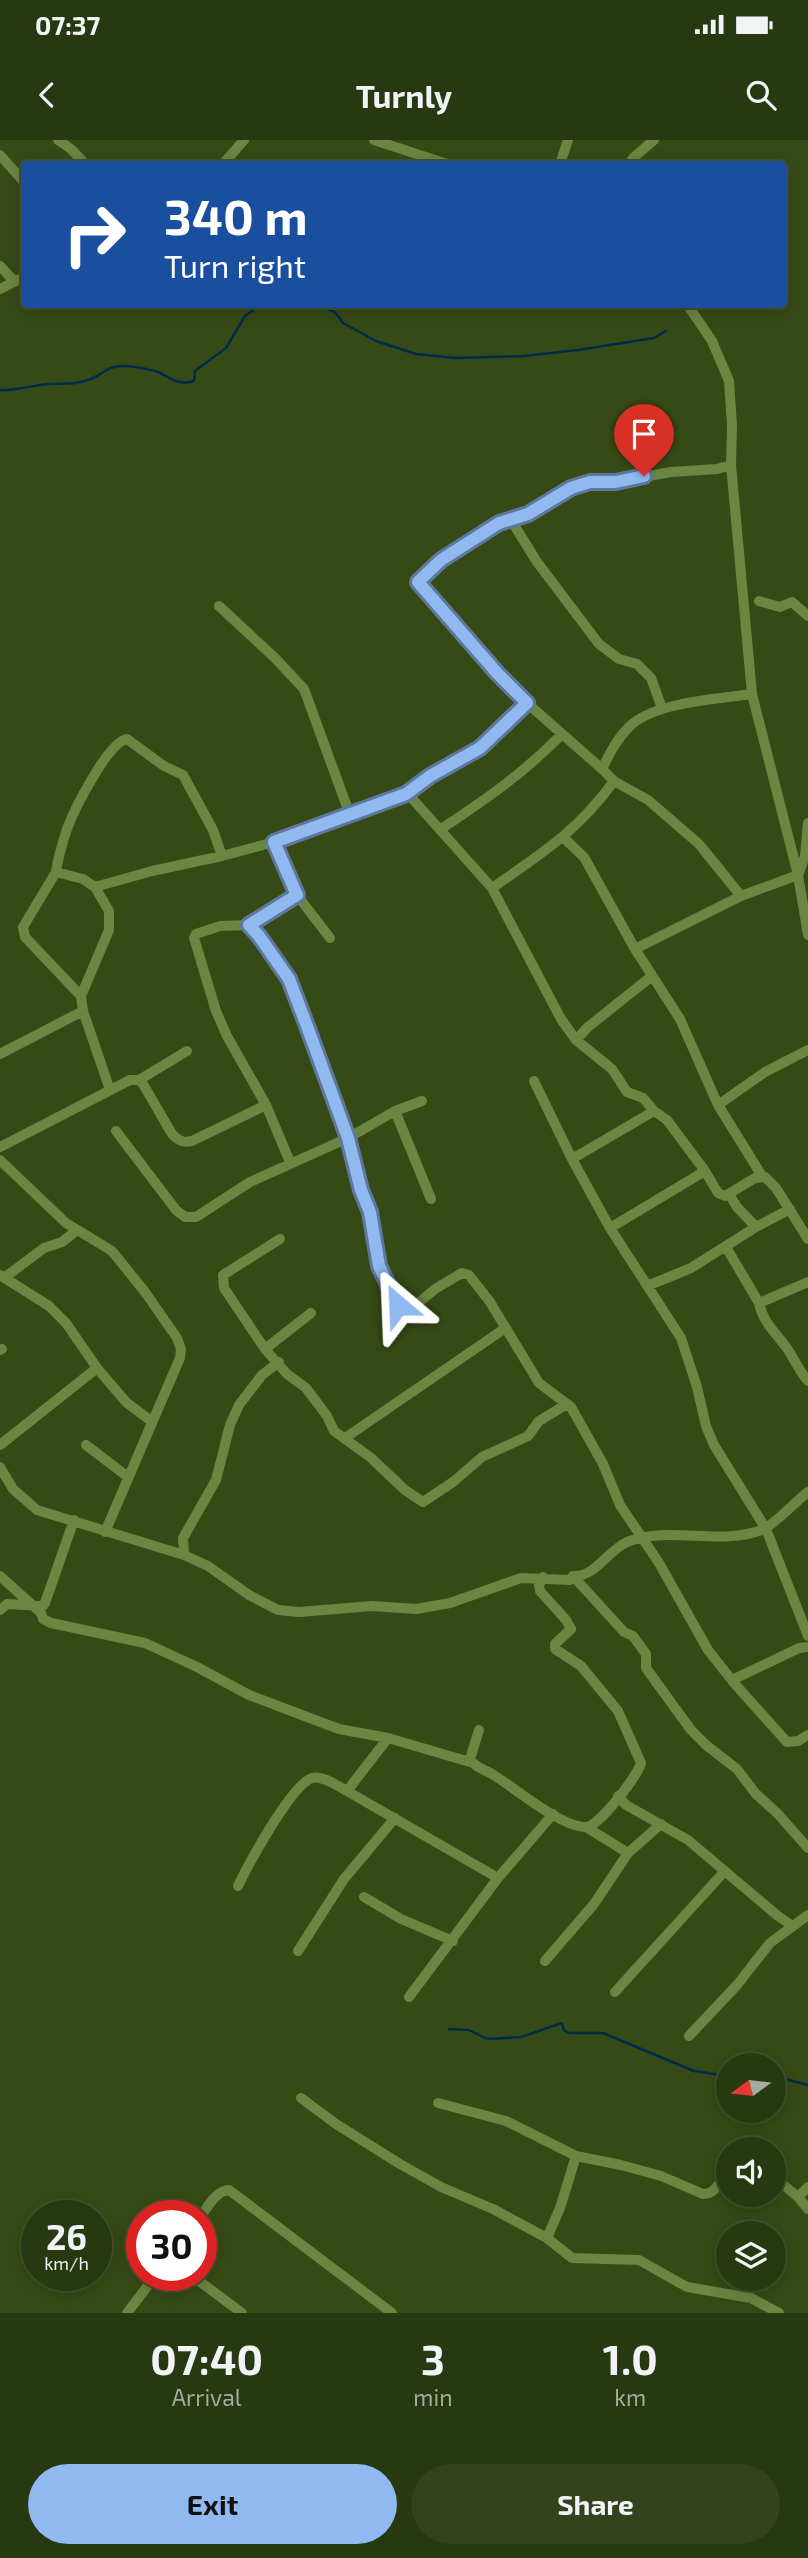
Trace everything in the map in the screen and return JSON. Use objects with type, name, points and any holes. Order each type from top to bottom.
[{"type":"street","points":[[58,140],[83,161]]},
{"type":"street","points":[[226,161],[244,140]]},
{"type":"street","points":[[374,140],[438,161]]},
{"type":"street","points":[[561,161],[568,140]]},
{"type":"street","points":[[632,161],[654,140]]},
{"type":"street","points":[[0,155],[21,179]]},
{"type":"street","points":[[0,266],[19,279],[0,289]]},
{"type":"street","points":[[690,308],[712,341],[729,381],[731,466],[752,694],[798,875],[808,935]]},
{"type":"street","points":[[731,466],[671,472],[616,482],[590,482],[571,488],[528,514],[499,523],[441,560],[418,582],[497,673],[527,703],[614,781],[648,800],[699,844],[741,896]]},
{"type":"street","points":[[511,520],[537,562],[599,644],[619,659],[637,664],[651,678],[662,708]]},
{"type":"street","points":[[759,601],[780,607],[792,602],[808,617]]},
{"type":"street","points":[[219,606],[304,689],[350,815]]},
{"type":"street","points":[[602,769],[629,726],[662,708],[752,694]]},
{"type":"street","points":[[95,887],[274,842],[406,794],[430,776],[480,748],[527,703]]},
{"type":"street","points":[[441,829],[496,793],[532,765],[561,735]]},
{"type":"street","points":[[81,996],[25,937],[23,927],[56,873],[58,856],[68,827],[94,777],[119,741],[132,741],[164,766],[183,775],[212,830],[222,856]]},
{"type":"street","points":[[492,888],[564,838],[596,807],[614,781]]},
{"type":"street","points":[[406,794],[441,829],[492,888],[561,1019],[576,1040],[612,1069],[626,1091],[643,1098],[654,1111],[667,1120],[718,1193],[722,1196],[729,1194],[762,1176]]},
{"type":"street","points":[[635,949],[741,896],[798,875],[805,856],[808,823]]},
{"type":"street","points":[[564,838],[584,856],[635,949],[680,1018],[718,1105],[762,1176],[769,1180],[808,1239]]},
{"type":"street","points":[[274,842],[297,895],[330,938]]},
{"type":"street","points":[[56,873],[83,879],[95,887],[108,911],[109,930],[81,996],[83,1011],[110,1090]]},
{"type":"street","points":[[290,1163],[265,1105],[216,1011],[194,938],[196,934],[220,926],[249,925],[297,895]]},
{"type":"street","points":[[249,925],[289,979],[348,1138],[361,1190],[370,1212],[379,1266],[400,1309],[411,1309],[441,1285],[466,1273],[489,1302],[539,1382],[577,1415],[603,1464],[620,1505],[659,1563],[708,1650],[787,1742],[798,1741],[808,1735]]},
{"type":"street","points":[[576,1040],[588,1027],[652,976]]},
{"type":"street","points":[[0,1054],[83,1011]]},
{"type":"street","points":[[718,1105],[765,1072],[808,1050]]},
{"type":"street","points":[[0,1147],[130,1080],[139,1080],[187,1051]]},
{"type":"street","points":[[139,1080],[172,1134],[178,1141],[185,1143],[265,1105]]},
{"type":"street","points":[[534,1081],[610,1228],[681,1338],[714,1445],[765,1529],[808,1636]]},
{"type":"street","points":[[116,1131],[176,1210],[191,1218],[250,1181],[348,1138],[396,1111],[422,1101]]},
{"type":"street","points":[[396,1111],[431,1199]]},
{"type":"street","points":[[572,1159],[654,1111]]},
{"type":"street","points":[[0,1160],[39,1195],[57,1216],[112,1251],[145,1292],[177,1338],[181,1349],[180,1358],[105,1532]]},
{"type":"street","points":[[610,1228],[705,1171]]},
{"type":"street","points":[[729,1194],[755,1227]]},
{"type":"street","points":[[647,1286],[691,1268],[755,1227],[790,1209]]},
{"type":"street","points":[[77,1230],[62,1242],[44,1248],[2,1277],[49,1306],[66,1323],[97,1368],[126,1402],[151,1420]]},
{"type":"street","points":[[281,1239],[223,1275],[224,1288],[265,1349],[287,1374],[306,1388],[327,1416],[334,1431],[378,1463],[412,1496],[423,1502],[453,1482],[482,1457],[528,1436],[539,1421],[567,1404]]},
{"type":"street","points":[[726,1247],[759,1303],[763,1317],[773,1334],[783,1343],[808,1381]]},
{"type":"street","points":[[759,1303],[808,1282]]},
{"type":"street","points":[[265,1349],[311,1313]]},
{"type":"street","points":[[345,1438],[504,1329]]},
{"type":"street","points":[[184,1555],[183,1538],[216,1480],[230,1425],[239,1405],[262,1375],[279,1362]]},
{"type":"street","points":[[0,1445],[97,1368]]},
{"type":"street","points":[[86,1444],[128,1477]]},
{"type":"street","points":[[0,1467],[13,1489],[37,1510],[184,1555],[208,1566],[266,1605],[278,1610],[299,1612],[372,1606],[416,1609],[450,1603],[521,1578],[543,1577],[560,1581],[570,1580],[573,1576]]},
{"type":"street","points":[[573,1576],[580,1577],[588,1572],[618,1547],[642,1539],[694,1535],[730,1537],[765,1529],[808,1492]]},
{"type":"street","points":[[74,1520],[42,1609],[43,1619],[145,1643],[249,1695],[339,1729],[388,1738],[470,1762],[553,1814],[586,1827],[628,1853]]},
{"type":"street","points":[[0,1576],[31,1605]]},
{"type":"street","points":[[573,1576],[624,1632],[633,1636],[646,1654],[646,1668],[691,1730],[737,1769],[756,1794],[808,1848]]},
{"type":"street","points":[[543,1577],[540,1591],[571,1629],[555,1644],[555,1649],[581,1666],[618,1711],[641,1763],[637,1774],[607,1814],[592,1826],[586,1827]]},
{"type":"street","points":[[0,1609],[7,1604],[31,1605],[42,1609]]},
{"type":"street","points":[[732,1680],[799,1648],[808,1647]]},
{"type":"street","points":[[470,1762],[480,1730]]},
{"type":"street","points":[[347,1791],[388,1738]]},
{"type":"street","points":[[238,1886],[273,1822],[303,1783],[311,1778],[319,1778],[347,1791],[498,1878]]},
{"type":"street","points":[[618,1796],[626,1805],[688,1840],[792,1925]]},
{"type":"street","points":[[409,1997],[498,1878],[553,1814]]},
{"type":"street","points":[[298,1951],[344,1879],[395,1818]]},
{"type":"street","points":[[545,1961],[594,1904],[628,1853],[661,1824]]},
{"type":"street","points":[[615,1992],[724,1872]]},
{"type":"street","points":[[364,1897],[401,1920],[453,1941]]},
{"type":"street","points":[[689,2036],[737,1985],[770,1943],[808,1915]]},
{"type":"street","points":[[301,2098],[336,2124],[400,2164],[441,2187],[547,2238],[572,2258],[639,2260],[687,2287],[751,2298],[779,2313]]},
{"type":"street","points":[[438,2103],[506,2121],[576,2156],[661,2176],[709,2195],[716,2186]]},
{"type":"street","points":[[547,2238],[560,2208],[576,2156]]},
{"type":"street","points":[[786,2187],[808,2209]]},
{"type":"street","points":[[798,2197],[808,2187]]},
{"type":"street","points":[[213,2200],[223,2191],[229,2190],[392,2313]]},
{"type":"street","points":[[127,2313],[144,2291]]},
{"type":"street","points":[[212,2291],[242,2313]]},
{"type":"waterway","points":[[0,390],[80,382],[120,366],[154,371],[179,382],[194,381],[195,371],[226,348],[245,316],[256,308]]},
{"type":"waterway","points":[[324,308],[335,312],[343,323],[376,341],[416,354],[455,358],[524,356],[578,350],[654,338],[666,331]]},
{"type":"waterway","points":[[449,2029],[469,2030],[487,2039],[521,2037],[562,2023],[564,2030],[569,2033],[603,2033],[694,2071],[716,2074]]},
{"type":"waterway","points":[[786,2079],[808,2085]]},
{"type":"route","points":[[398,1305],[379,1266],[370,1212],[361,1190],[348,1138],[289,979],[249,925],[297,895],[274,842],[406,794],[430,776],[480,748],[527,703],[497,673],[418,582],[441,560],[499,523],[528,514],[547,500],[571,488],[590,482],[616,482],[644,476]]}]
